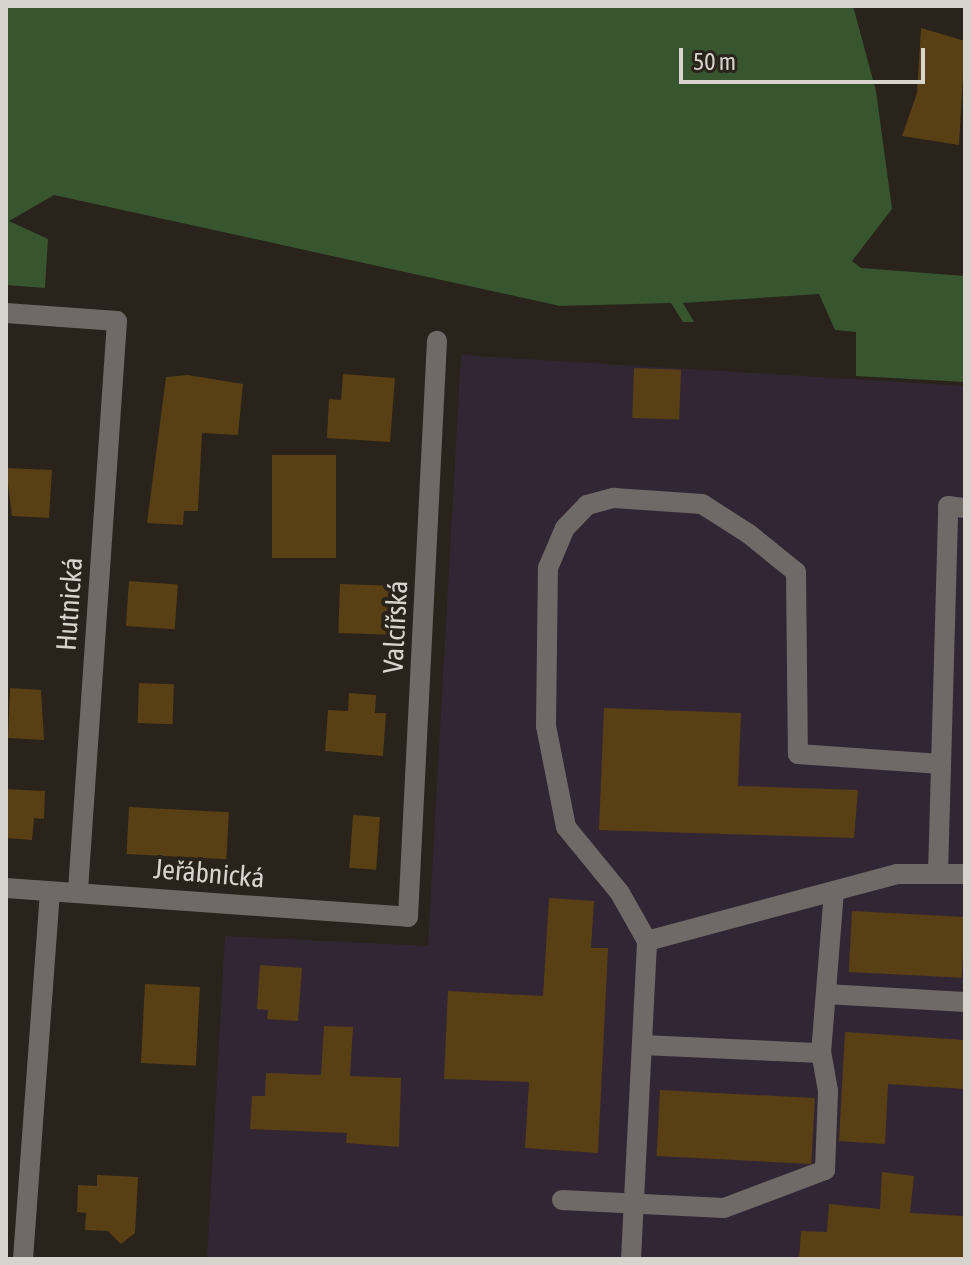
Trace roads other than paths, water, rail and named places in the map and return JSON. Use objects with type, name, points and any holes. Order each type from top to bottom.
[{"type":"street","name":"Hutnická","points":[[6,313],[117,321],[78,890]]},
{"type":"street","name":"Valcířská","points":[[408,917],[437,341]]},
{"type":"street","points":[[631,1259],[647,941],[620,893],[566,827],[546,726],[548,568],[565,528],[587,505],[614,498],[702,504],[796,572],[798,754],[941,764]]},
{"type":"street","points":[[938,874],[948,506],[965,508]]},
{"type":"street","points":[[647,941],[897,874],[965,874]]},
{"type":"street","name":"Jeřábnická","points":[[6,888],[50,892],[78,890],[408,917]]},
{"type":"street","points":[[23,1259],[50,892]]},
{"type":"street","points":[[562,1200],[724,1208],[825,1170],[828,1091],[821,1053],[834,892]]},
{"type":"street","points":[[826,994],[965,1002]]},
{"type":"street","points":[[642,1045],[821,1053]]}]
